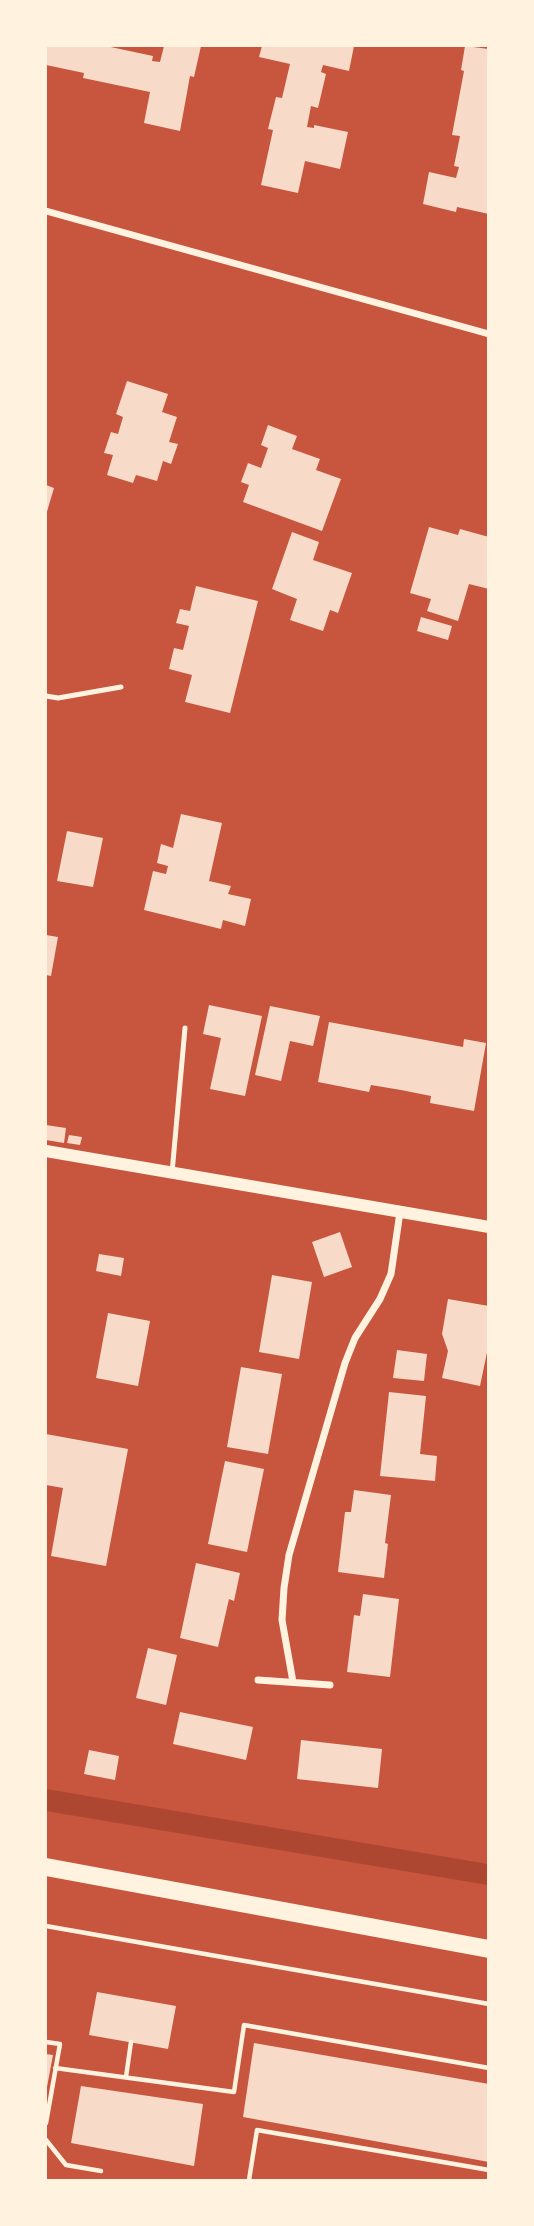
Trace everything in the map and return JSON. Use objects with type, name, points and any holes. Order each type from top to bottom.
[{"type":"main road","points":[[46,1867],[488,1949]]},
{"type":"street","points":[[46,211],[488,334]]},
{"type":"street","points":[[46,1151],[488,1227]]},
{"type":"street","points":[[293,1682],[282,1620],[289,1555],[345,1363],[355,1338],[380,1299],[391,1274],[400,1212]]},
{"type":"street","points":[[258,1680],[330,1685]]},
{"type":"lane","points":[[46,696],[58,698],[121,687]]},
{"type":"lane","points":[[172,1173],[185,1028]]},
{"type":"path","points":[[46,1926],[488,2004]]},
{"type":"path","points":[[55,2068],[234,2092],[244,2025],[488,2068]]},
{"type":"path","points":[[46,2042],[60,2044],[46,2123]]},
{"type":"path","points":[[126,2077],[131,2042]]},
{"type":"path","points":[[249,2180],[257,2130],[488,2171]]},
{"type":"path","points":[[46,2140],[66,2165],[101,2171]]},
{"type":"shaded area","points":[[46,1789],[488,1864],[488,1885],[46,1811]]},
{"type":"building","points":[[46,46],[106,46],[153,56],[152,61],[160,62],[164,46],[201,46],[194,77],[190,76],[180,131],[144,123],[150,92],[83,78],[84,73],[46,65]]},
{"type":"building","points":[[262,46],[354,46],[349,71],[323,65],[321,72],[326,74],[318,108],[311,106],[307,127],[314,128],[314,125],[348,132],[340,169],[305,161],[298,193],[261,185],[273,130],[268,129],[276,97],[282,98],[290,64],[259,57]]},
{"type":"building","points":[[465,46],[489,49],[489,214],[457,207],[456,212],[423,204],[429,172],[456,178],[459,167],[454,166],[460,136],[452,135],[464,71],[461,70]]},
{"type":"building","points":[[127,381],[168,394],[162,412],[177,417],[169,442],[178,444],[171,464],[163,461],[157,481],[136,475],[133,483],[107,475],[113,455],[104,453],[111,432],[118,434],[123,417],[116,414]]},
{"type":"building","points":[[268,425],[297,436],[292,449],[320,459],[316,470],[341,479],[322,531],[243,502],[249,485],[241,482],[248,463],[261,468],[268,448],[261,445]]},
{"type":"building","points":[[46,485],[54,488],[46,515]]},
{"type":"building","points":[[429,527],[458,535],[460,529],[489,537],[489,589],[469,584],[458,621],[427,611],[431,599],[410,593]]},
{"type":"building","points":[[292,532],[319,542],[313,560],[352,573],[338,613],[330,610],[323,631],[290,620],[297,599],[272,589]]},
{"type":"building","points":[[196,586],[258,601],[230,713],[185,702],[192,675],[169,669],[174,648],[183,650],[189,626],[176,623],[180,609],[190,611]]},
{"type":"building","points":[[421,617],[452,626],[448,640],[417,631]]},
{"type":"building","points":[[181,814],[222,823],[209,881],[231,886],[228,894],[251,899],[245,926],[223,920],[221,929],[144,910],[153,871],[166,874],[168,866],[157,863],[161,844],[173,848]]},
{"type":"building","points":[[67,831],[103,838],[93,887],[57,881]]},
{"type":"building","points":[[46,935],[58,937],[51,976],[46,975]]},
{"type":"building","points":[[209,1005],[262,1016],[245,1096],[210,1089],[221,1038],[203,1034]]},
{"type":"building","points":[[270,1006],[320,1016],[313,1046],[290,1041],[281,1081],[255,1075]]},
{"type":"building","points":[[329,1022],[463,1047],[464,1039],[486,1043],[474,1111],[430,1103],[431,1096],[401,1090],[371,1085],[369,1092],[318,1082]]},
{"type":"building","points":[[46,1125],[66,1128],[64,1143],[46,1140]]},
{"type":"building","points":[[69,1135],[82,1137],[80,1145],[67,1143]]},
{"type":"building","points":[[340,1232],[352,1267],[324,1277],[312,1242]]},
{"type":"building","points":[[99,1254],[124,1258],[121,1276],[96,1271]]},
{"type":"building","points":[[272,1275],[312,1282],[299,1359],[259,1352]]},
{"type":"building","points":[[448,1299],[489,1306],[489,1343],[480,1386],[442,1378],[448,1351],[442,1334]]},
{"type":"building","points":[[108,1313],[150,1321],[138,1386],[96,1378]]},
{"type":"building","points":[[397,1350],[427,1354],[424,1381],[393,1378]]},
{"type":"building","points":[[241,1367],[282,1374],[268,1454],[227,1447]]},
{"type":"building","points":[[389,1392],[426,1396],[420,1454],[437,1456],[435,1481],[380,1476]]},
{"type":"building","points":[[46,1434],[128,1449],[106,1566],[51,1556],[63,1488],[46,1485]]},
{"type":"building","points":[[225,1461],[264,1469],[247,1552],[208,1544]]},
{"type":"building","points":[[354,1490],[391,1495],[384,1578],[338,1572],[345,1512],[351,1512]]},
{"type":"building","points":[[196,1563],[240,1573],[234,1601],[229,1599],[218,1647],[180,1638]]},
{"type":"building","points":[[363,1594],[399,1599],[390,1677],[347,1672],[354,1615],[360,1616]]},
{"type":"building","points":[[148,1648],[177,1655],[166,1705],[136,1698]]},
{"type":"building","points":[[180,1712],[253,1727],[246,1760],[173,1744]]},
{"type":"building","points":[[301,1740],[382,1749],[378,1788],[297,1779]]},
{"type":"building","points":[[89,1750],[119,1756],[115,1780],[84,1774]]},
{"type":"building","points":[[97,1992],[176,2006],[168,2049],[89,2035]]},
{"type":"building","points":[[254,2043],[489,2084],[489,2162],[243,2117]]},
{"type":"building","points":[[46,2054],[53,2055],[47,2087],[46,2087]]},
{"type":"building","points":[[81,2086],[203,2104],[194,2166],[71,2143]]}]
